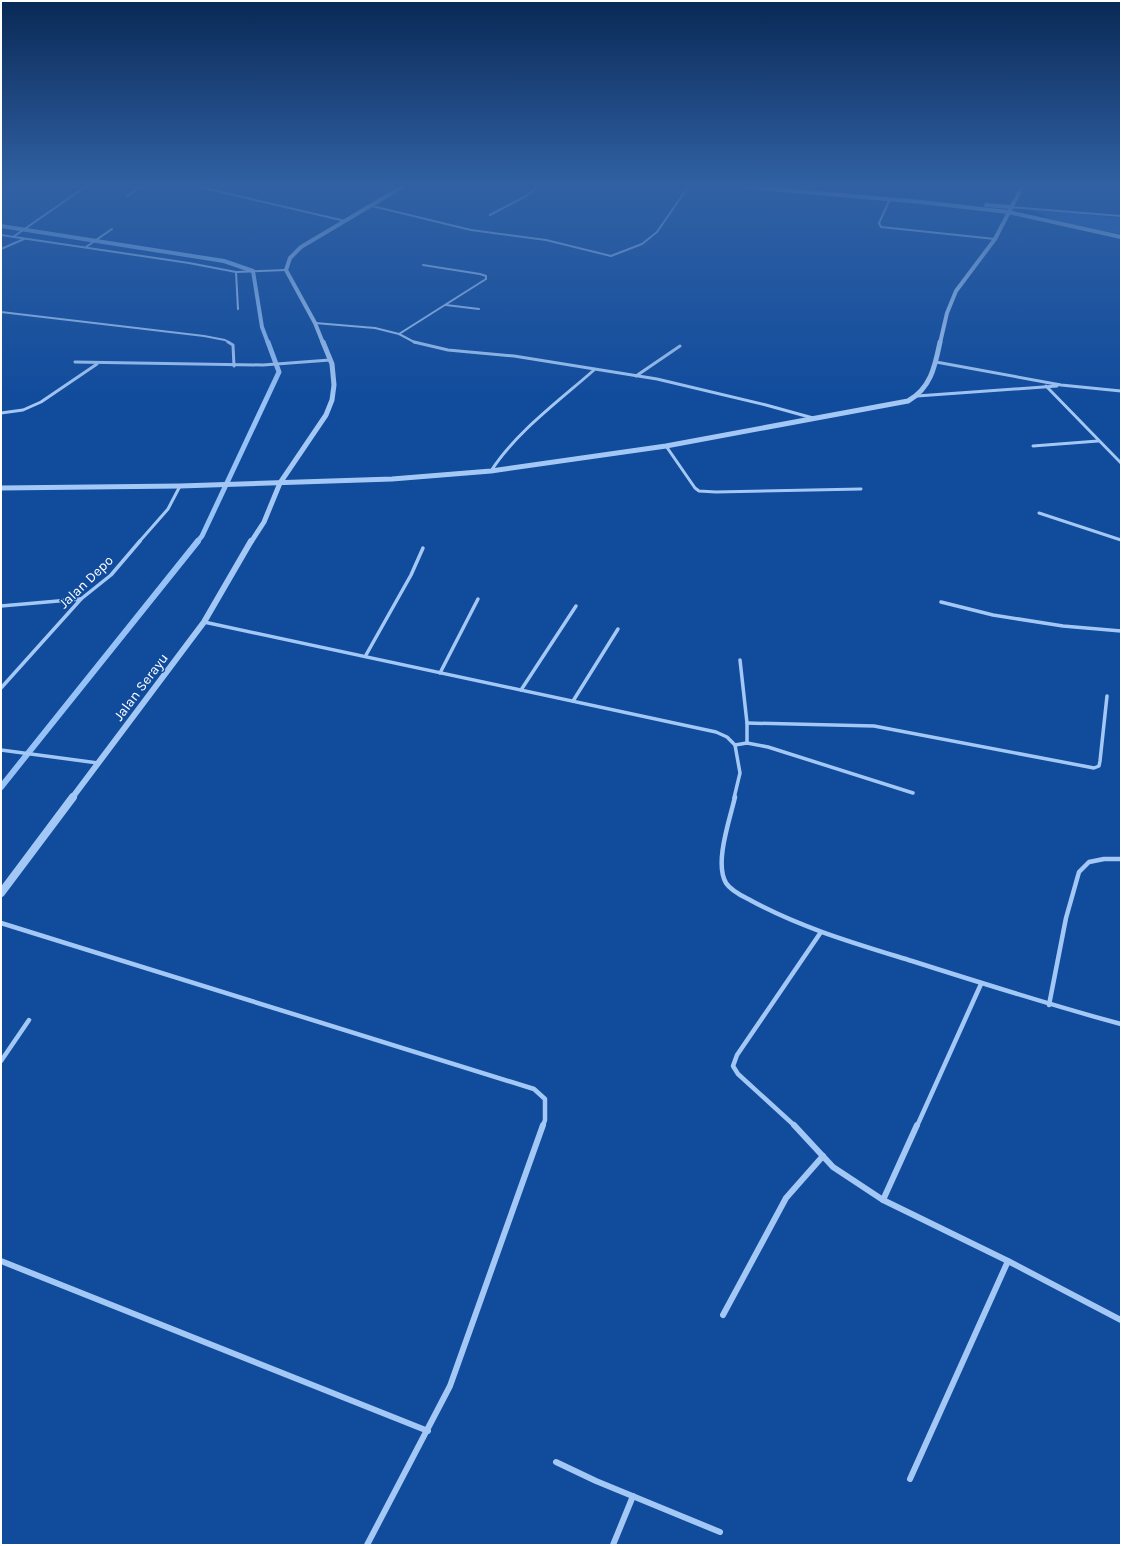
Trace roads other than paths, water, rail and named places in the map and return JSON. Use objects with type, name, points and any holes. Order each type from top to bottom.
[{"type":"street","points":[[169,259],[243,273],[286,270],[290,259]]},
{"type":"street","points":[[918,396],[924,389],[936,362],[947,313],[956,291],[981,259]]},
{"type":"street","points":[[398,334],[486,279],[486,276],[474,273],[423,265]]},
{"type":"street","name":"Jalan Serayu","points":[[1,893],[204,622],[264,522],[280,483],[326,415],[332,400],[334,371],[315,323],[286,270]]},
{"type":"street","points":[[236,272],[238,309]]},
{"type":"street","points":[[446,305],[479,309]]},
{"type":"street","points":[[1,312],[204,336],[225,340],[233,345],[234,366]]},
{"type":"street","points":[[315,323],[375,328],[398,334],[416,343],[436,348],[514,356],[692,386],[815,419]]},
{"type":"street","points":[[636,376],[680,346]]},
{"type":"street","points":[[75,362],[234,366],[290,364],[330,360]]},
{"type":"street","points":[[936,362],[1061,385],[1121,390]]},
{"type":"street","points":[[1,413],[18,411],[30,407],[58,391],[97,363]]},
{"type":"street","points":[[491,471],[498,460],[522,435],[594,370]]},
{"type":"street","points":[[1044,382],[1046,387],[1098,441],[1120,461]]},
{"type":"street","points":[[1,488],[210,486],[392,479],[491,471],[666,446],[889,406],[908,401],[918,396],[1061,385]]},
{"type":"street","points":[[1033,446],[1098,441]]},
{"type":"street","points":[[666,446],[695,488],[699,491],[716,492],[861,489]]},
{"type":"street","name":"Jalan Depo","points":[[1,688],[81,599],[111,575],[168,510],[180,486]]},
{"type":"street","points":[[1039,513],[1121,540]]},
{"type":"street","points":[[366,655],[411,575],[423,548]]},
{"type":"street","points":[[1,606],[81,599]]},
{"type":"street","points":[[440,673],[478,599]]},
{"type":"street","points":[[941,602],[1008,617],[1063,626],[1121,631]]},
{"type":"street","points":[[521,690],[576,606]]},
{"type":"street","points":[[204,622],[366,655],[440,673],[716,732],[727,737],[735,745],[740,773],[722,853],[722,875],[726,883],[737,893],[766,909],[821,932],[1049,1005],[1121,1024]]},
{"type":"street","points":[[574,701],[618,630]]},
{"type":"street","points":[[740,660],[747,723],[746,743]]},
{"type":"street","points":[[747,723],[874,726],[1094,768],[1099,766],[1107,696]]},
{"type":"street","points":[[735,745],[746,743],[785,752],[913,794]]},
{"type":"street","points":[[1,750],[98,763]]},
{"type":"street","points":[[1049,1005],[1066,918],[1079,872],[1089,862],[1104,859],[1121,859]]},
{"type":"street","points":[[1,923],[534,1089],[545,1099],[545,1120],[450,1386],[428,1431],[367,1545]]},
{"type":"street","points":[[821,932],[736,1055],[733,1066],[738,1074],[789,1119],[833,1167],[883,1200],[1008,1261],[1121,1320]]},
{"type":"street","points":[[883,1200],[981,984]]},
{"type":"street","points":[[1,1061],[29,1020]]},
{"type":"street","points":[[723,1315],[786,1198],[823,1156]]},
{"type":"street","points":[[1,1261],[428,1431]]},
{"type":"street","points":[[910,1479],[1008,1261]]},
{"type":"street","points":[[556,1462],[596,1481],[720,1532]]},
{"type":"street","points":[[612,1545],[633,1496]]},
{"type":"waterway","points":[[212,259],[224,261],[253,271],[262,327],[268,343]]},
{"type":"waterway","points":[[197,542],[202,536],[279,372],[268,342]]},
{"type":"waterway","points":[[1,787],[198,541]]}]
